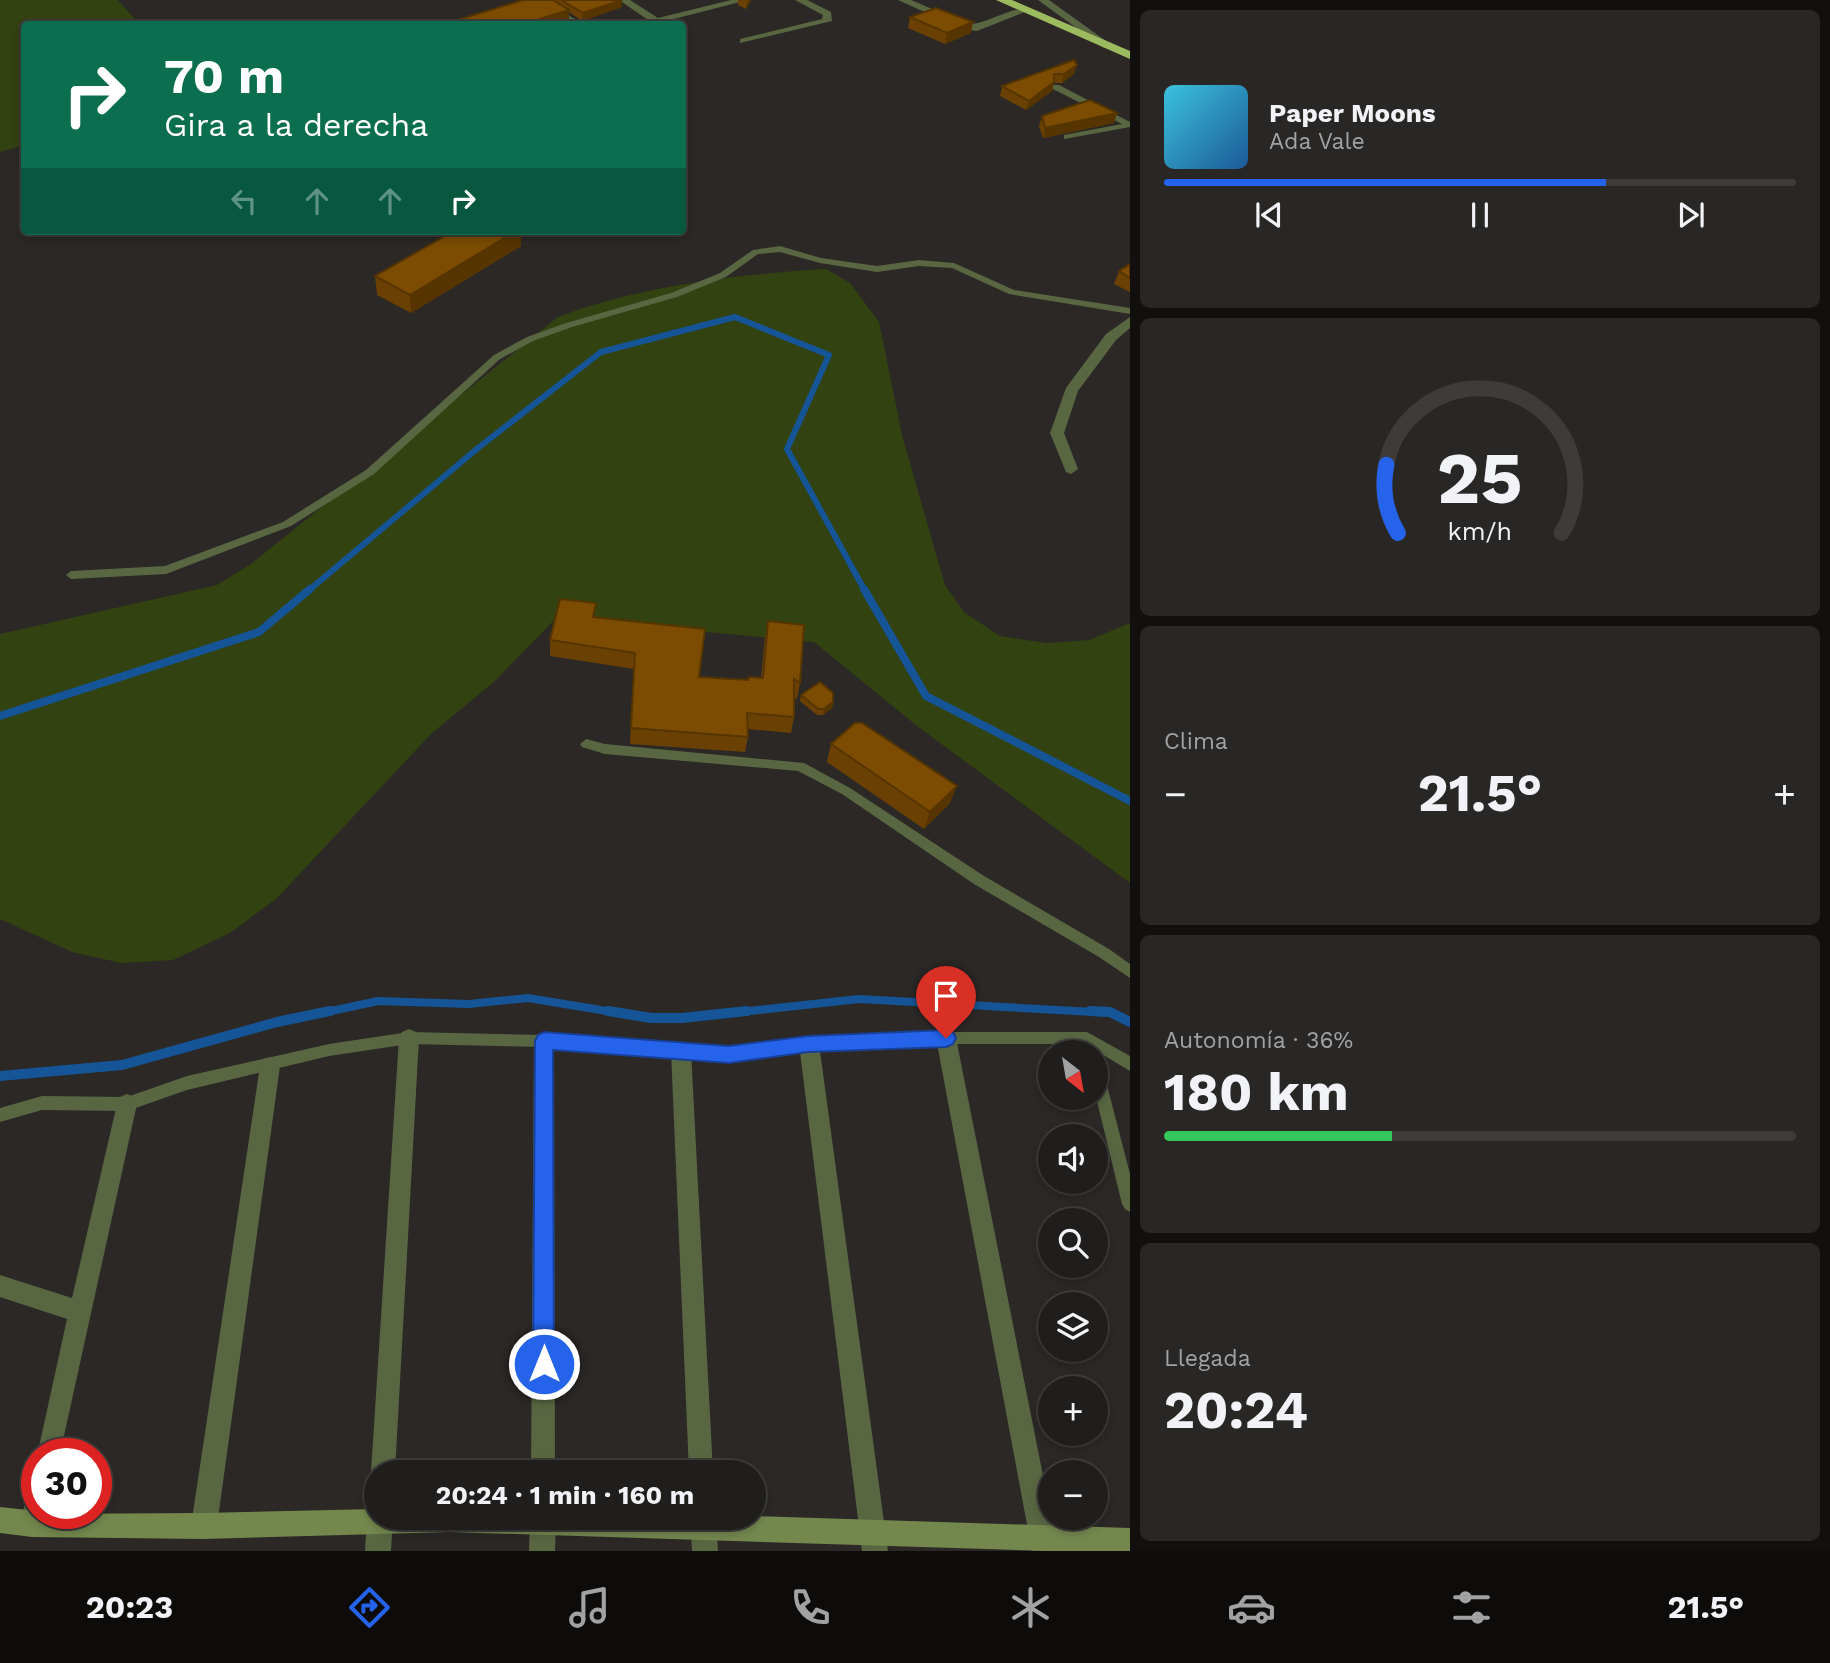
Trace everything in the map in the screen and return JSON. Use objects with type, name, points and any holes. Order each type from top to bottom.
[{"type":"highway","points":[[1002,0],[1130,55]]},
{"type":"main road","points":[[0,1520],[21,1516]]},
{"type":"main road","points":[[112,1519],[204,1526],[364,1520]]},
{"type":"main road","points":[[677,1530],[874,1543],[1043,1545],[1130,1541]]},
{"type":"street","points":[[624,0],[656,21],[717,2],[743,0]]},
{"type":"street","points":[[744,41],[827,21],[828,14],[800,0]]},
{"type":"street","points":[[903,0],[965,27],[977,28],[1025,10]]},
{"type":"street","points":[[1043,0],[1108,46]]},
{"type":"street","points":[[548,7],[573,21]]},
{"type":"street","points":[[1071,468],[1057,433],[1071,391],[1111,337],[1130,321]]},
{"type":"street","points":[[384,1460],[409,1038]]},
{"type":"street","points":[[946,1038],[1043,1545]]},
{"type":"street","points":[[544,1041],[544,1460]]},
{"type":"street","points":[[808,1044],[874,1543]]},
{"type":"street","points":[[681,1051],[700,1460]]},
{"type":"street","points":[[204,1526],[270,1066]]},
{"type":"street","points":[[52,1438],[127,1104]]},
{"type":"street","points":[[0,1286],[80,1312]]},
{"type":"street","points":[[378,1551],[379,1530]]},
{"type":"street","points":[[542,1551],[543,1530]]},
{"type":"lane","points":[[1056,87],[1128,125]]},
{"type":"lane","points":[[1066,137],[1128,125]]},
{"type":"lane","points":[[71,575],[166,570],[287,524],[370,472],[497,357],[530,340],[569,325],[674,295],[723,275],[756,252],[780,249],[820,260],[877,269],[919,264],[954,265],[1012,292],[1130,311]]},
{"type":"lane","points":[[586,744],[606,749],[800,766],[810,770],[846,790],[989,886],[1104,953],[1130,972]]},
{"type":"lane","points":[[0,1115],[42,1103],[127,1104],[187,1083],[270,1066],[329,1050],[409,1038],[544,1041],[729,1054],[808,1044],[946,1038],[1038,1043]]},
{"type":"lane","points":[[1108,1054],[1130,1064]]},
{"type":"lane","points":[[1106,1110],[1130,1204]]},
{"type":"green space","points":[[0,0],[118,0],[136,21],[21,21],[21,146],[0,152]]},
{"type":"green space","points":[[826,269],[850,283],[879,322],[903,439],[945,585],[964,612],[1000,636],[1047,643],[1089,640],[1130,623],[1130,883],[917,726],[814,642],[685,630],[561,613],[495,681],[431,734],[276,899],[230,933],[173,960],[121,963],[72,952],[0,919],[0,634],[217,585],[251,564],[558,317],[622,297],[690,283]]},
{"type":"building","points":[[523,0],[553,0],[569,10],[534,21],[454,21]]},
{"type":"building","points":[[561,0],[622,0],[583,13]]},
{"type":"building","points":[[936,8],[973,22],[947,33],[910,17]]},
{"type":"building","points":[[1074,60],[1077,65],[1064,74],[1054,74],[1054,82],[1029,101],[1002,86]]},
{"type":"building","points":[[1090,100],[1117,113],[1045,128],[1042,116]]},
{"type":"building","points":[[447,235],[509,235],[410,295],[375,276]]},
{"type":"building","points":[[1130,264],[1130,278],[1119,271]]},
{"type":"building","points":[[560,599],[596,603],[593,617],[705,629],[699,677],[748,680],[749,677],[763,678],[768,621],[804,625],[800,683],[794,679],[794,717],[747,713],[748,737],[631,728],[635,653],[550,640]]},
{"type":"building","points":[[820,682],[833,693],[833,702],[824,709],[818,709],[801,695]]},
{"type":"building","points":[[855,723],[862,723],[957,786],[930,812],[831,744]]},
{"type":"waterway","points":[[308,591],[478,448],[601,352],[735,317],[829,355],[787,449],[865,591]]},
{"type":"waterway","points":[[0,716],[259,632],[310,589]]},
{"type":"waterway","points":[[864,589],[926,696],[1130,801]]},
{"type":"waterway","points":[[322,1013],[378,1001],[469,1004],[528,998],[619,1013]]},
{"type":"waterway","points":[[731,1013],[859,999],[1111,1013]]},
{"type":"waterway","points":[[0,1076],[122,1065],[277,1022],[330,1011]]},
{"type":"waterway","points":[[608,1011],[651,1018],[682,1018],[747,1011]]},
{"type":"waterway","points":[[1090,1011],[1110,1012],[1130,1022]]},
{"type":"route","points":[[544,1364],[544,1041],[729,1054],[808,1044],[946,1038]]}]
